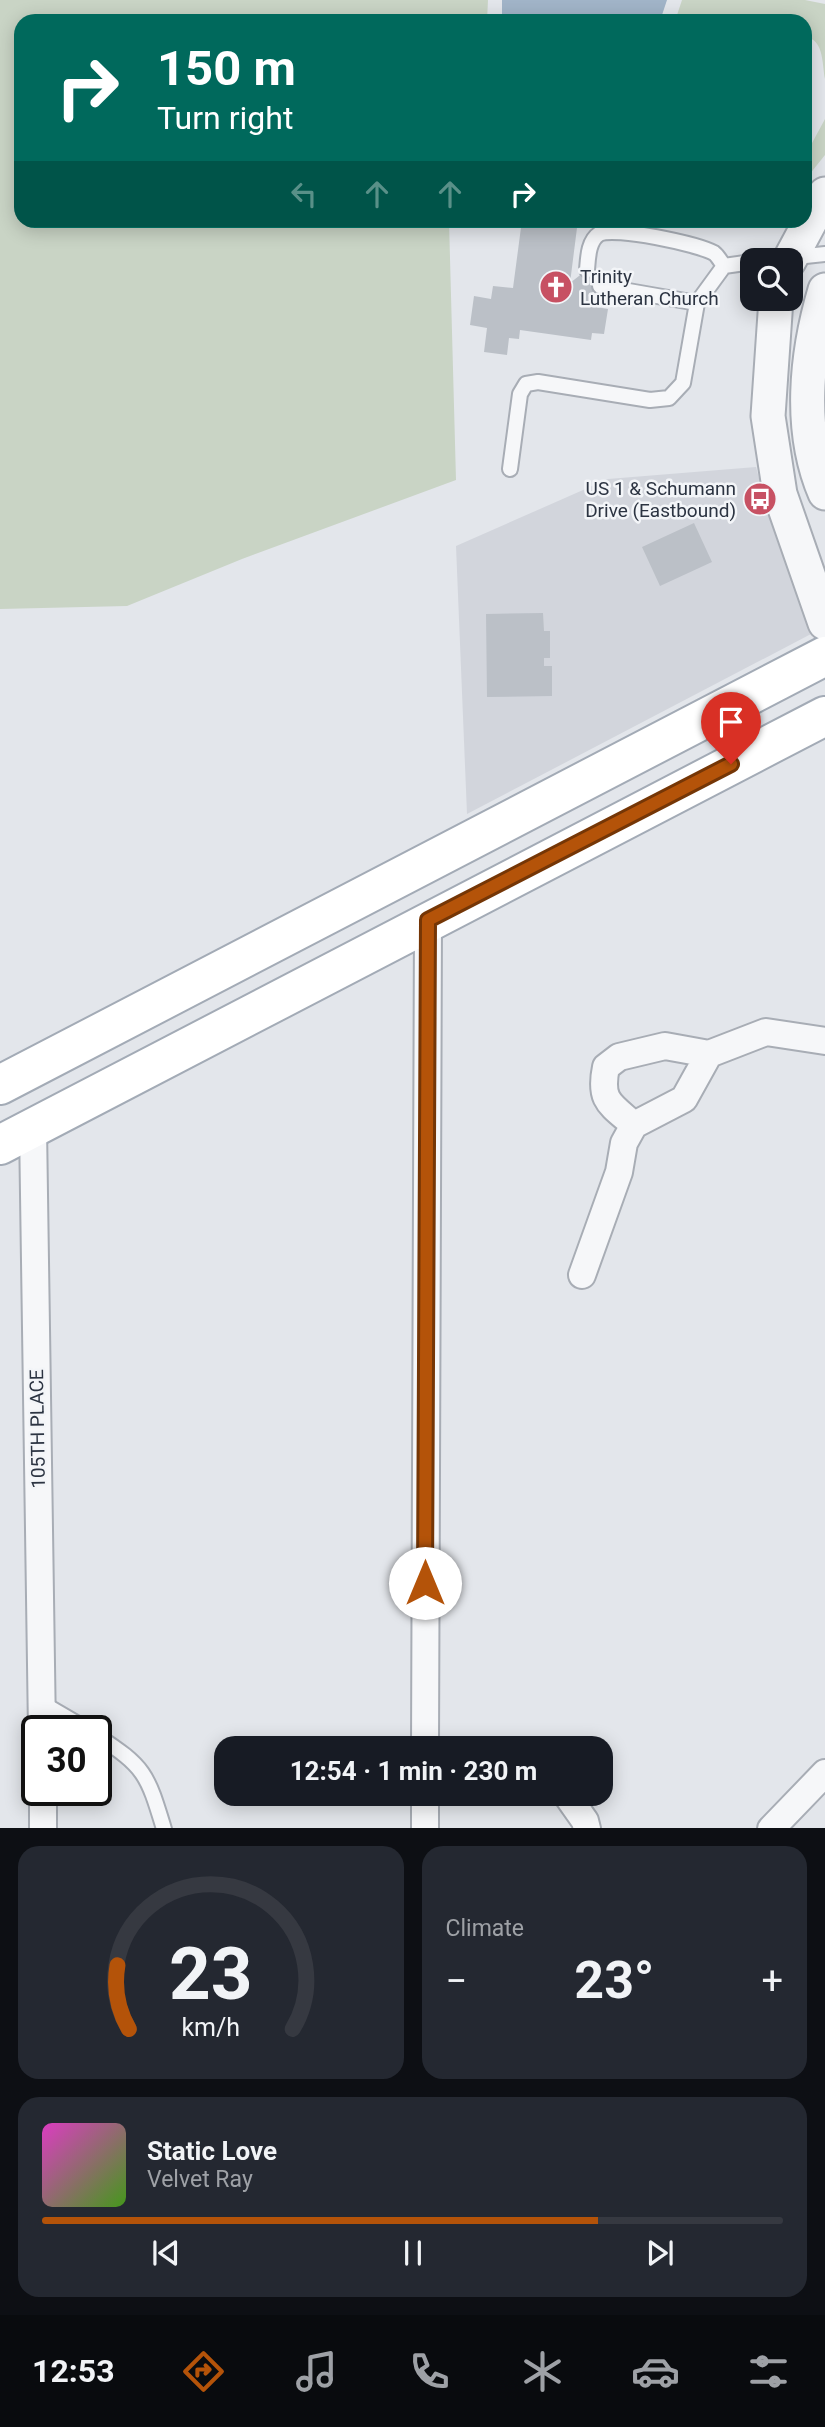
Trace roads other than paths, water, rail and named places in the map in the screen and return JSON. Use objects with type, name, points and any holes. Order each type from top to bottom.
[{"type":"main road","points":[[0,1085],[825,656]]},
{"type":"main road","points":[[16,1136],[825,716]]},
{"type":"street","points":[[812,213],[825,194]]},
{"type":"street","points":[[788,248],[801,228]]},
{"type":"street","points":[[825,290],[806,403],[817,475],[825,493]]},
{"type":"street","points":[[775,311],[768,416],[779,494],[825,623]]},
{"type":"street","points":[[425,1736],[428,920]]},
{"type":"street","points":[[634,1125],[610,1105],[602,1088],[606,1067],[619,1057],[665,1046],[709,1054],[766,1032],[825,1041]]},
{"type":"street","points":[[582,1275],[619,1172],[624,1143],[634,1125],[684,1099],[709,1054]]},
{"type":"street","name":"105TH PLACE","points":[[16,1136],[42,1715]]},
{"type":"street","points":[[772,1828],[825,1773]]},
{"type":"street","points":[[43,1806],[43,1828]]},
{"type":"street","points":[[425,1806],[425,1828]]},
{"type":"street","points":[[574,1806],[587,1828]]},
{"type":"lane","points":[[587,270],[591,243],[599,234],[614,232],[695,247],[716,254],[724,266]]},
{"type":"lane","points":[[803,256],[825,254]]},
{"type":"lane","points":[[510,469],[520,394],[526,384],[538,382],[650,400],[669,398],[683,383],[697,303],[724,266],[740,264]]},
{"type":"lane","points":[[600,286],[697,303]]},
{"type":"lane","points":[[42,1703],[63,1715]]},
{"type":"lane","points":[[112,1746],[135,1761],[152,1787],[164,1828]]},
{"type":"water","points":[[502,0],[667,0],[662,14],[502,14]]},
{"type":"place","name":"Trinity Lutheran Church","points":[[556,287]]},
{"type":"place","name":"US 1 & Schumann Drive (Eastbound)","points":[[760,499]]}]
